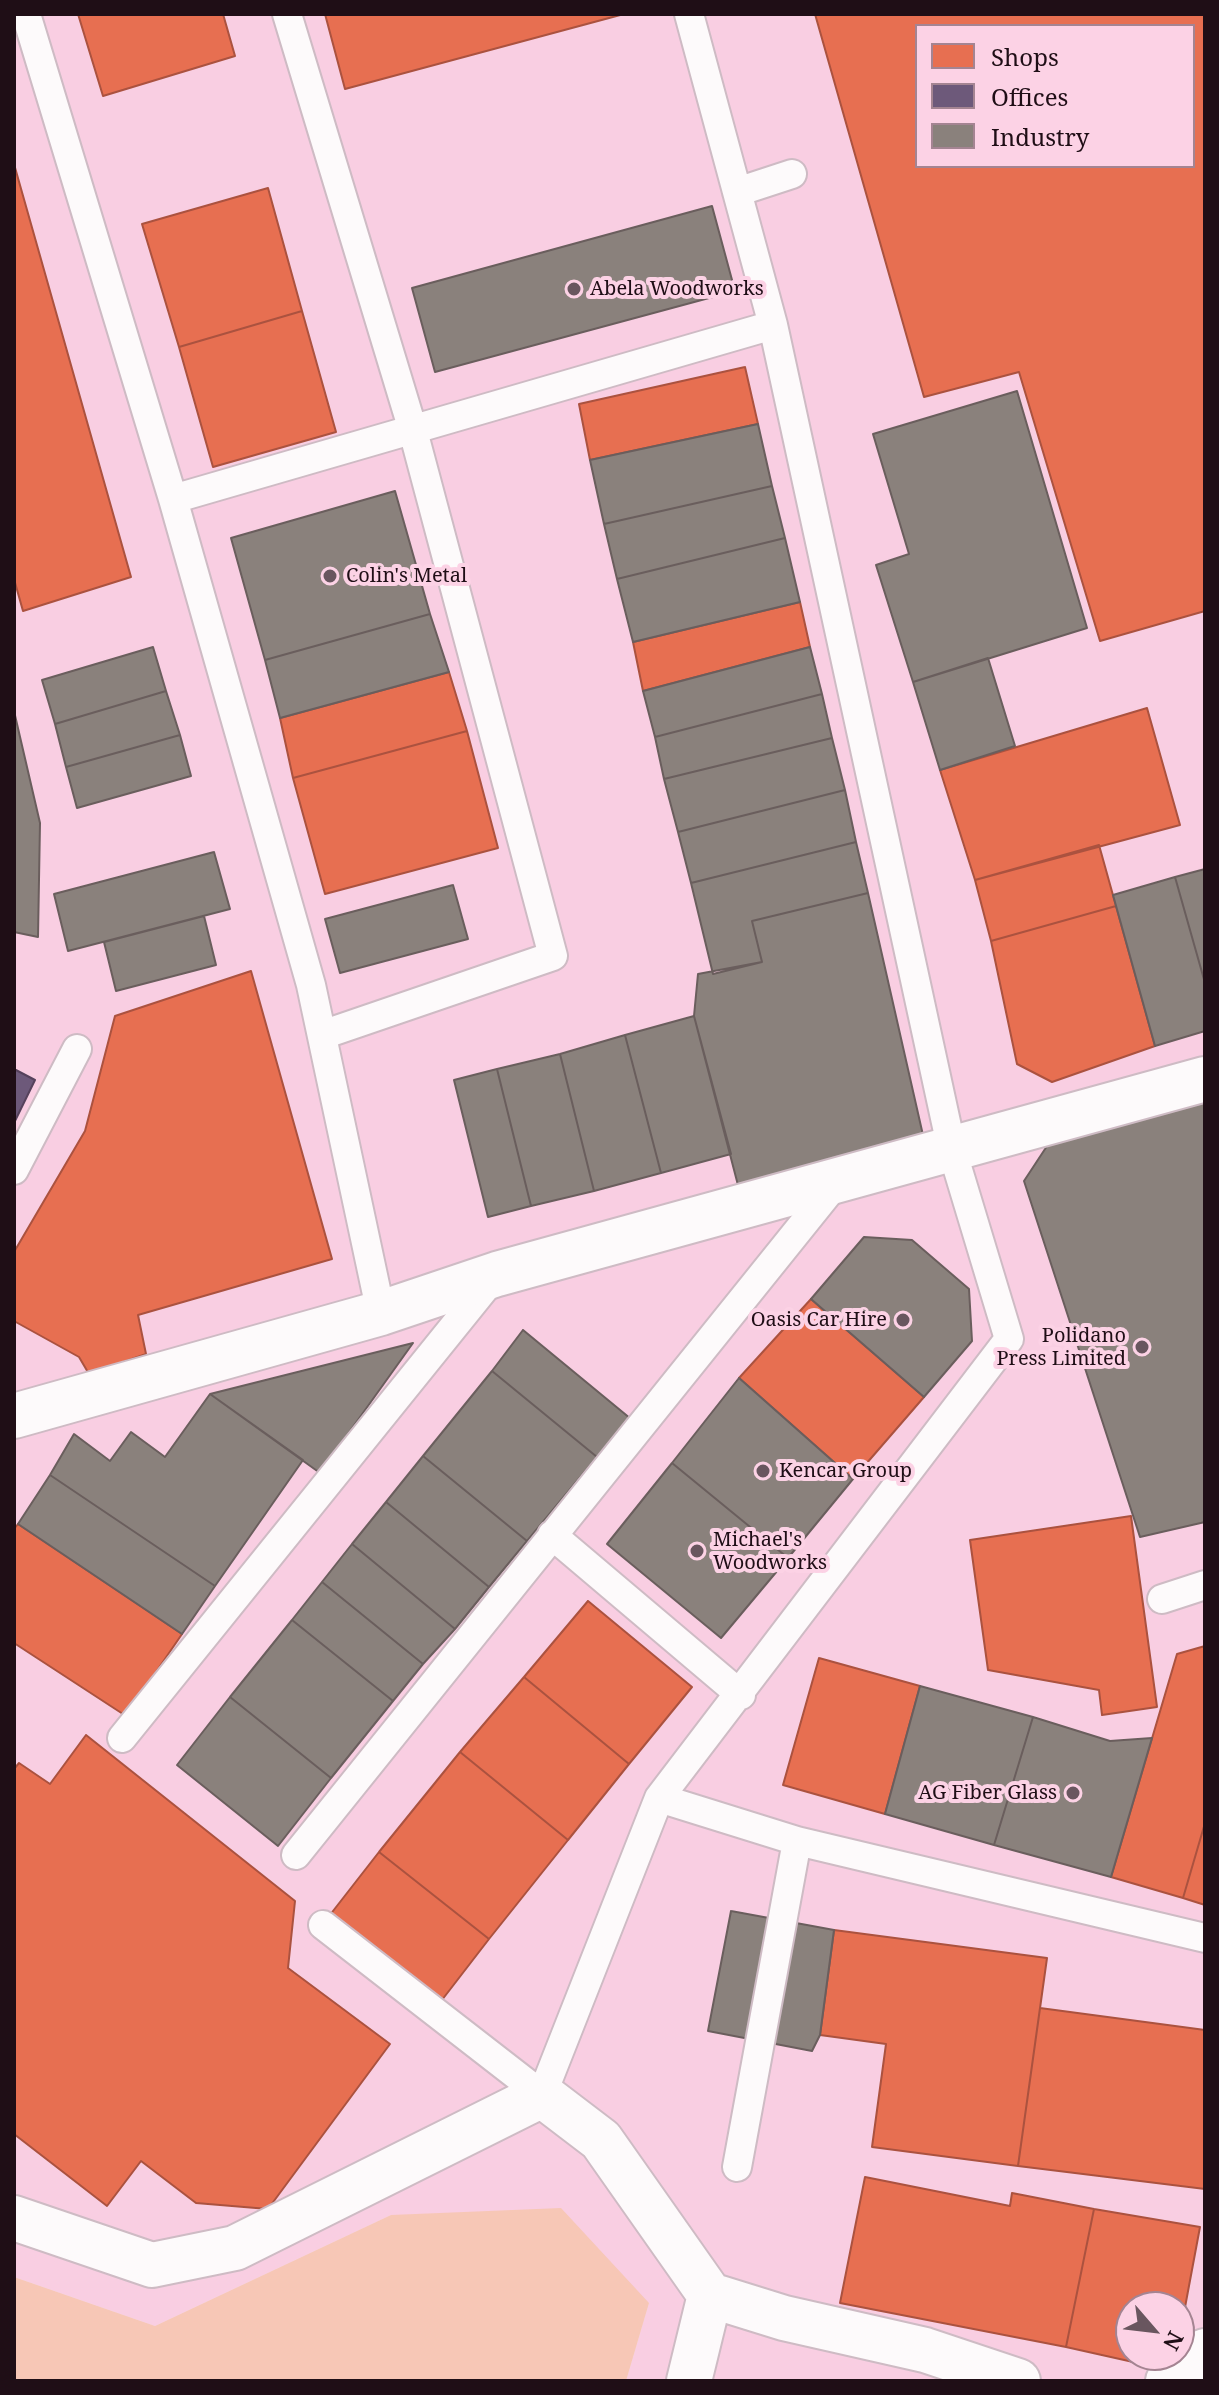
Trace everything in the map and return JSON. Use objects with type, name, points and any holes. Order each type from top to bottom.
[{"type":"street","points":[[14,1416],[381,1313],[497,1274],[1205,1079]]},
{"type":"street","points":[[14,2218],[152,2265],[235,2248],[542,2095],[601,2140],[710,2295],[784,2318],[925,2350],[1018,2381]]},
{"type":"street","points":[[689,2381],[710,2295]]},
{"type":"street","points":[[1168,2381],[1205,2351]]},
{"type":"lane","points":[[26,14],[173,499],[325,1034],[381,1313]]},
{"type":"lane","points":[[287,14],[412,427],[553,956],[325,1034]]},
{"type":"lane","points":[[323,1925],[542,2095],[659,1798],[741,1695],[1009,1339],[952,1150],[773,325],[689,14]]},
{"type":"lane","points":[[737,192],[792,174]]},
{"type":"lane","points":[[173,499],[412,427],[773,325]]},
{"type":"lane","points":[[14,1170],[77,1049]]},
{"type":"lane","points":[[296,1855],[837,1182]]},
{"type":"lane","points":[[122,1738],[497,1274]]},
{"type":"lane","points":[[552,1535],[741,1695]]},
{"type":"lane","points":[[1162,1599],[1205,1585]]},
{"type":"lane","points":[[659,1798],[797,1841],[1205,1938]]},
{"type":"lane","points":[[737,2167],[797,1841]]},
{"type":"shaded area","points":[[14,14],[1205,14],[1205,2381],[626,2381],[649,2303],[391,2215],[155,2326],[14,2277]]},
{"type":"shaded area","points":[[561,2208],[649,2303],[626,2381],[14,2381],[14,2277],[155,2326],[391,2215]]},
{"type":"building: Shops","points":[[78,14],[223,14],[235,56],[103,96]]},
{"type":"building: Shops","points":[[325,14],[624,14],[345,89]]},
{"type":"building: Shops","points":[[815,14],[1205,14],[1205,611],[1100,641],[1019,372],[924,397]]},
{"type":"building: Shops","points":[[14,164],[131,577],[23,611],[14,579]]},
{"type":"building: Shops","points":[[268,188],[302,311],[179,347],[142,224]]},
{"type":"building: Shops","points":[[302,311],[336,432],[213,467],[179,347]]},
{"type":"building: Shops","points":[[745,367],[758,424],[590,460],[579,404]]},
{"type":"building: Shops","points":[[800,602],[810,647],[643,691],[633,642]]},
{"type":"building: Shops","points":[[449,672],[467,731],[293,778],[280,718]]},
{"type":"building: Shops","points":[[1147,708],[1180,825],[975,880],[940,770]]},
{"type":"building: Shops","points":[[467,731],[498,848],[325,894],[293,778]]},
{"type":"building: Shops","points":[[1099,845],[1116,906],[991,941],[975,880]]},
{"type":"building: Shops","points":[[1116,906],[1155,1046],[1052,1082],[1017,1064],[991,941]]},
{"type":"building: Shops","points":[[251,971],[332,1259],[138,1315],[146,1354],[89,1374],[79,1357],[14,1321],[14,1252],[85,1131],[115,1016]]},
{"type":"building: Shops","points":[[811,1299],[924,1397],[853,1479],[739,1378]]},
{"type":"building: Shops","points":[[1131,1516],[1157,1707],[1102,1715],[1099,1690],[988,1670],[970,1540]]},
{"type":"building: Shops","points":[[18,1524],[182,1634],[126,1716],[14,1643],[14,1529]]},
{"type":"building: Shops","points":[[588,1601],[692,1687],[629,1764],[524,1677]]},
{"type":"building: Shops","points":[[1205,1646],[1205,1823],[1183,1898],[1111,1877],[1177,1654]]},
{"type":"building: Shops","points":[[819,1658],[920,1686],[885,1814],[783,1785]]},
{"type":"building: Shops","points":[[524,1677],[629,1764],[568,1840],[460,1752]]},
{"type":"building: Shops","points":[[86,1735],[295,1901],[288,1968],[390,2044],[268,2209],[196,2203],[141,2161],[107,2206],[14,2134],[14,1769],[19,1763],[50,1784]]},
{"type":"building: Shops","points":[[460,1752],[568,1840],[489,1939],[379,1852]]},
{"type":"building: Shops","points":[[1205,1823],[1205,1905],[1183,1898]]},
{"type":"building: Shops","points":[[379,1852],[489,1939],[435,2009],[326,1920]]},
{"type":"building: Shops","points":[[834,1930],[1047,1958],[1018,2166],[872,2147],[886,2044],[820,2035]]},
{"type":"building: Shops","points":[[1040,2008],[1205,2030],[1205,2189],[1018,2166]]},
{"type":"building: Shops","points":[[865,2177],[1010,2206],[1012,2193],[1094,2209],[1066,2347],[840,2303]]},
{"type":"building: Shops","points":[[1094,2209],[1200,2227],[1188,2291],[1115,2291],[1115,2358],[1066,2347]]},
{"type":"building: Offices","points":[[14,1069],[35,1080],[14,1123]]},
{"type":"building: Industry","name":"Abela Woodworks","points":[[712,206],[735,291],[435,372],[412,288]]},
{"type":"building: Industry","points":[[1017,391],[1087,628],[913,682],[876,565],[909,554],[873,434]]},
{"type":"building: Industry","points":[[758,424],[772,486],[604,524],[590,460]]},
{"type":"building: Industry","points":[[772,486],[785,538],[617,579],[604,524]]},
{"type":"building: Industry","name":"Colin's Metal","points":[[395,491],[430,614],[265,660],[231,538]]},
{"type":"building: Industry","points":[[785,538],[800,602],[633,642],[617,579]]},
{"type":"building: Industry","points":[[430,614],[449,672],[280,718],[265,660]]},
{"type":"building: Industry","points":[[153,647],[166,691],[55,724],[42,680]]},
{"type":"building: Industry","points":[[810,647],[822,694],[655,737],[643,691]]},
{"type":"building: Industry","points":[[988,658],[1015,746],[940,770],[913,682]]},
{"type":"building: Industry","points":[[166,691],[180,735],[66,767],[55,724]]},
{"type":"building: Industry","points":[[822,694],[832,738],[664,779],[655,737]]},
{"type":"building: Industry","points":[[14,711],[40,823],[38,937],[14,932]]},
{"type":"building: Industry","points":[[180,735],[191,776],[77,808],[66,767]]},
{"type":"building: Industry","points":[[832,738],[845,790],[678,832],[664,779]]},
{"type":"building: Industry","points":[[845,790],[856,842],[691,883],[678,832]]},
{"type":"building: Industry","points":[[856,842],[868,893],[752,921],[762,962],[713,974],[691,883]]},
{"type":"building: Industry","points":[[214,852],[230,909],[68,951],[54,894]]},
{"type":"building: Industry","points":[[1205,869],[1205,983],[1175,877]]},
{"type":"building: Industry","points":[[1175,877],[1205,983],[1205,1031],[1155,1046],[1113,895]]},
{"type":"building: Industry","points":[[453,885],[468,939],[340,973],[325,919]]},
{"type":"building: Industry","points":[[868,893],[925,1144],[739,1189],[694,1016],[698,974],[762,962],[752,921]]},
{"type":"building: Industry","points":[[204,916],[216,965],[116,991],[104,942]]},
{"type":"building: Industry","points":[[694,1016],[731,1154],[661,1173],[625,1035]]},
{"type":"building: Industry","points":[[625,1035],[661,1173],[594,1191],[560,1054]]},
{"type":"building: Industry","points":[[560,1054],[594,1191],[531,1206],[497,1069]]},
{"type":"building: Industry","points":[[497,1069],[531,1206],[488,1217],[454,1080]]},
{"type":"building: Industry","name":"Polidano Press Limited","points":[[1205,1102],[1205,1522],[1140,1537],[1024,1181],[1049,1143]]},
{"type":"building: Industry","name":"Oasis Car Hire","points":[[864,1237],[912,1240],[969,1289],[972,1341],[924,1397],[811,1299]]},
{"type":"building: Industry","points":[[523,1330],[631,1419],[597,1457],[492,1371]]},
{"type":"building: Industry","points":[[413,1343],[320,1473],[210,1394]]},
{"type":"building: Industry","points":[[492,1371],[597,1457],[527,1541],[423,1456]]},
{"type":"building: Industry","name":"Kencar Group","points":[[739,1378],[853,1479],[788,1558],[672,1463]]},
{"type":"building: Industry","points":[[210,1394],[303,1460],[215,1586],[50,1475],[74,1434],[110,1461],[131,1432],[165,1457]]},
{"type":"building: Industry","points":[[423,1456],[527,1541],[489,1587],[386,1502]]},
{"type":"building: Industry","name":"Michael's Woodworks","points":[[672,1463],[788,1558],[721,1638],[607,1544]]},
{"type":"building: Industry","points":[[50,1475],[215,1586],[182,1634],[18,1524]]},
{"type":"building: Industry","points":[[386,1502],[489,1587],[455,1629],[352,1544]]},
{"type":"building: Industry","points":[[352,1544],[455,1629],[423,1664],[322,1582]]},
{"type":"building: Industry","points":[[322,1582],[423,1664],[393,1701],[292,1620]]},
{"type":"building: Industry","points":[[292,1620],[393,1701],[331,1778],[230,1697]]},
{"type":"building: Industry","points":[[920,1686],[1033,1717],[994,1845],[885,1814]]},
{"type":"building: Industry","points":[[230,1697],[331,1778],[278,1846],[177,1765]]},
{"type":"building: Industry","name":"AG Fiber Glass","points":[[1033,1717],[1110,1741],[1152,1738],[1111,1877],[994,1845]]},
{"type":"building: Industry","points":[[731,1911],[834,1930],[820,2035],[812,2051],[708,2031]]},
{"type":"place","name":"Abela Woodworks","points":[[574,289]]},
{"type":"place","name":"Colin's Metal","points":[[330,576]]},
{"type":"place","name":"Oasis Car Hire","points":[[903,1320]]},
{"type":"place","name":"Polidano Press Limited","points":[[1142,1347]]},
{"type":"place","name":"Kencar Group","points":[[763,1471]]},
{"type":"place","name":"Michael's Woodworks","points":[[697,1551]]},
{"type":"place","name":"AG Fiber Glass","points":[[1073,1793]]}]
